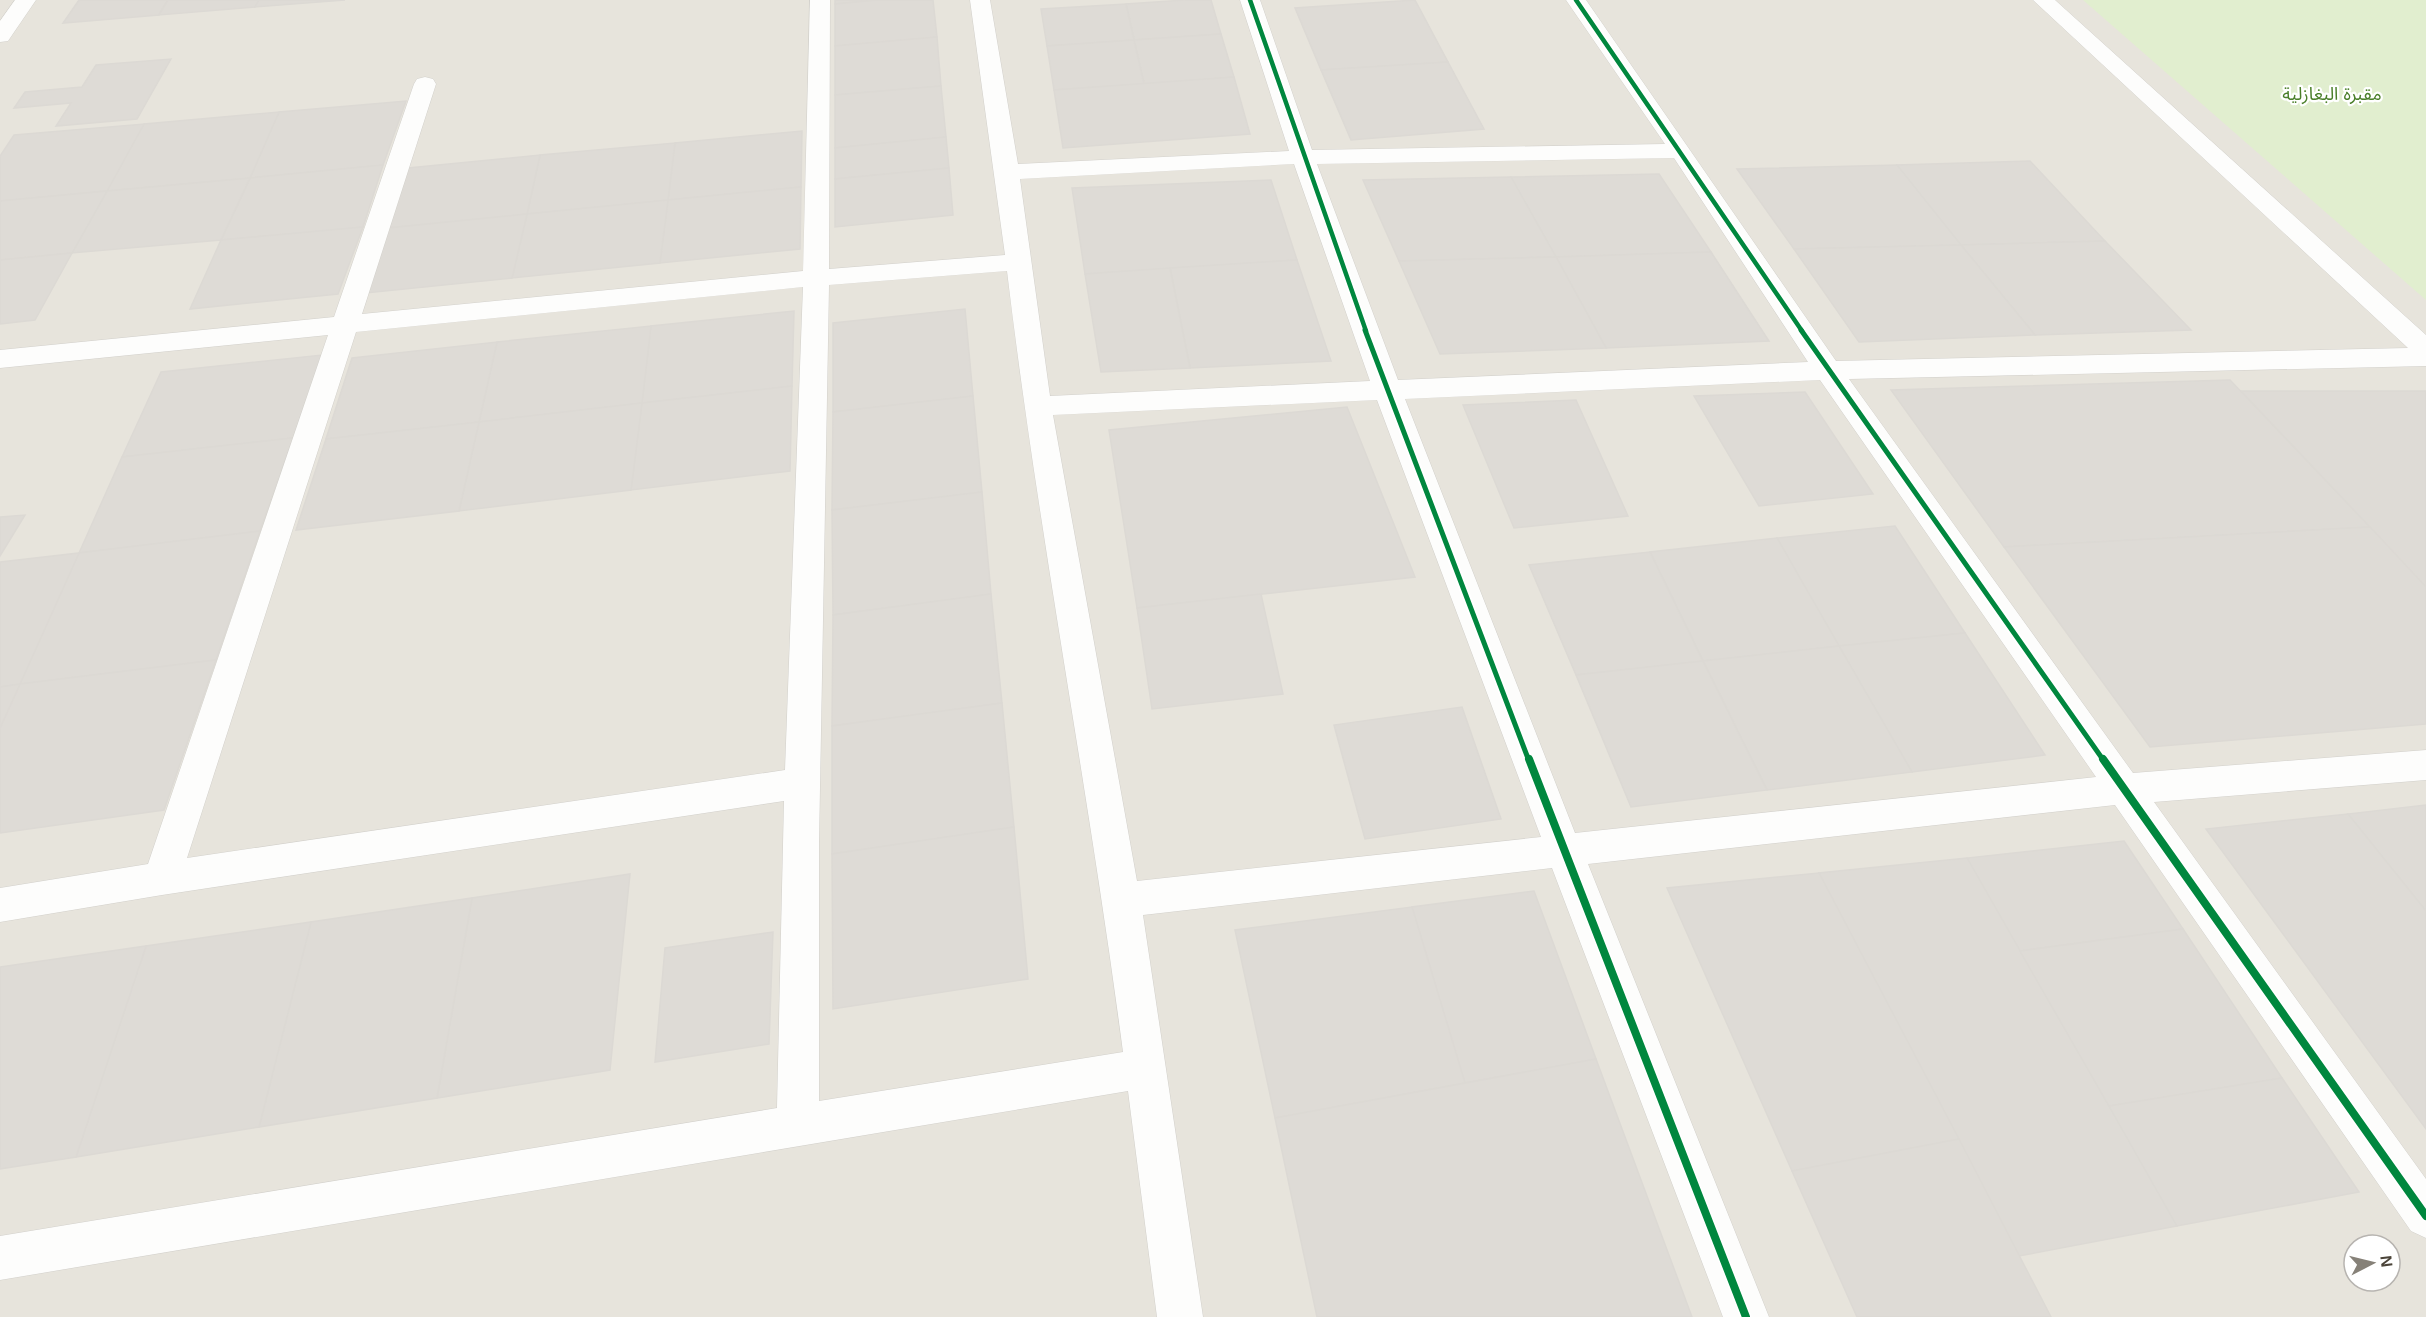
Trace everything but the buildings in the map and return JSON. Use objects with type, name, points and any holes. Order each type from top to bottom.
[{"type":"street","points":[[0,36],[26,0]]},
{"type":"street","points":[[798,1124],[801,783],[816,278],[820,0]]},
{"type":"street","points":[[980,0],[1007,172],[1037,406],[1122,900],[1180,1317]]},
{"type":"street","points":[[1250,0],[1301,157],[1387,390],[1563,851],[1746,1317]]},
{"type":"street","points":[[1576,0],[1682,151],[1828,370],[2426,1216]]},
{"type":"street","points":[[2043,0],[2426,350]]},
{"type":"street","points":[[162,878],[425,84]]},
{"type":"street","points":[[1007,172],[1301,157],[1682,151]]},
{"type":"street","points":[[0,358],[816,278],[1019,262]]},
{"type":"street","points":[[1037,406],[1828,370],[2426,357]]},
{"type":"street","points":[[1122,900],[2122,789],[2426,765]]},
{"type":"street","points":[[0,905],[162,878],[801,783]]},
{"type":"street","points":[[0,1258],[260,1217],[798,1124],[1146,1068]]},
{"type":"shaded area","points":[[0,0],[2426,0],[2426,1317],[0,1317]]},
{"type":"green space","name":"مقبرة البغازلية","points":[[2083,0],[2426,0],[2426,300]]},
{"type":"cycle path","points":[[1250,0],[1329,231],[1414,460],[1746,1317]]},
{"type":"cycle path","points":[[1576,0],[1828,370],[2426,1216]]}]
